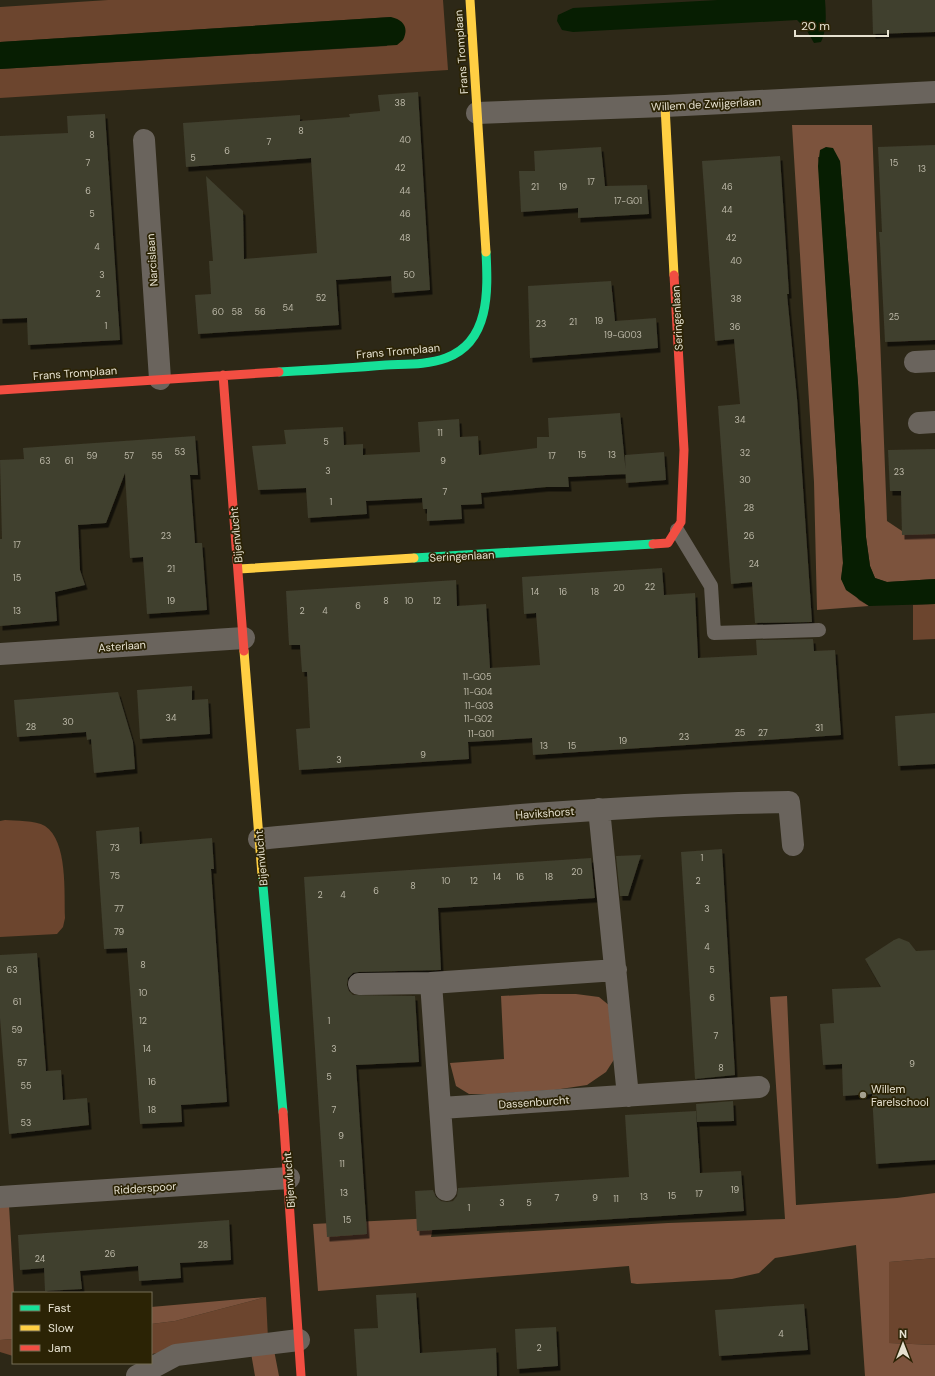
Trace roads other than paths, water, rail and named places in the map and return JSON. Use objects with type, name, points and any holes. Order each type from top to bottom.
[{"type":"street","name":"Frans Tromplaan","points":[[0,390],[425,363],[447,358],[466,346],[476,335],[487,309],[488,288],[470,0]]},
{"type":"street","name":"Willem de Zwijgerlaan","points":[[477,112],[665,106],[935,92]]},
{"type":"street","name":"Seringenlaan","points":[[239,569],[668,543],[681,522],[684,450],[665,106]]},
{"type":"street","name":"Narcislaan","points":[[144,140],[160,379]]},
{"type":"street","name":"Bijenvlucht","points":[[223,375],[259,839],[289,1178],[301,1376]]},
{"type":"street","name":"Asterlaan","points":[[0,654],[244,638]]},
{"type":"street","name":"Havikshorst","points":[[259,839],[523,814],[599,809],[789,802],[793,845]]},
{"type":"street","points":[[599,809],[628,1096]]},
{"type":"street","points":[[359,984],[431,983],[616,970]]},
{"type":"street","points":[[431,983],[446,1190]]},
{"type":"street","name":"Dassenburcht","points":[[441,1108],[759,1087]]},
{"type":"street","name":"Ridderspoor","points":[[0,1197],[289,1178]]},
{"type":"street","points":[[137,1376],[176,1355],[299,1340]]},
{"type":"lane","points":[[677,530],[711,586],[714,633],[819,630]]},
{"type":"place","name":"Willem Farelschool","points":[[863,1095]]}]
